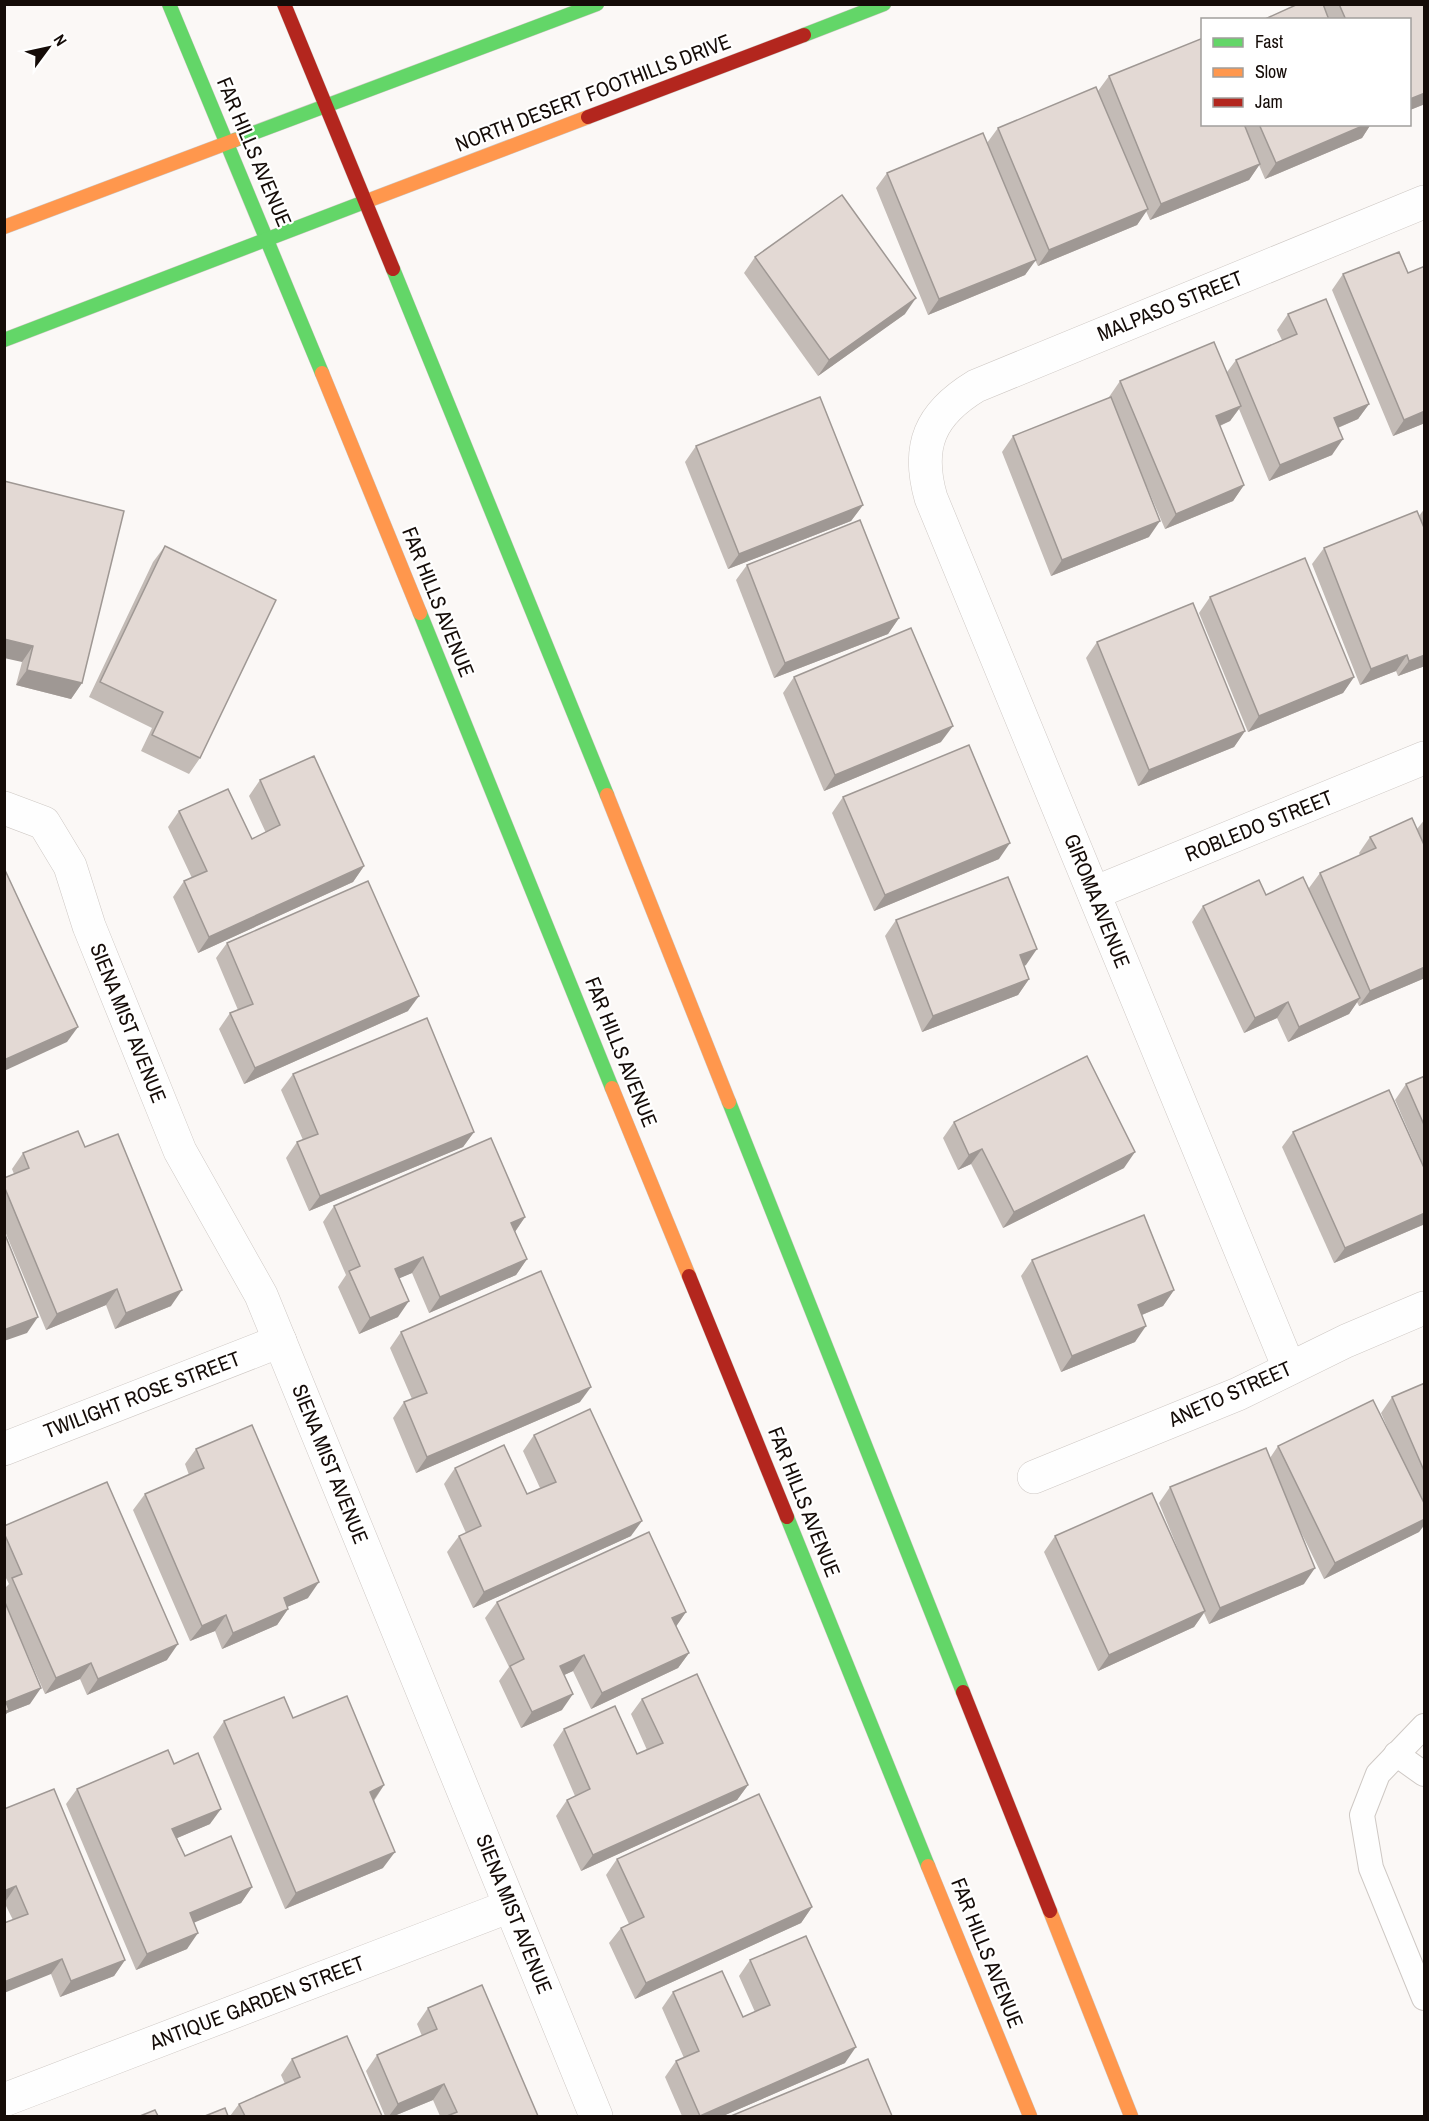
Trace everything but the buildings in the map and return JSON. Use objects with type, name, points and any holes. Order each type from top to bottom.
[{"type":"main road","name":"FAR HILLS AVENUE","points":[[169,4],[268,240],[1030,2116]]},
{"type":"main road","points":[[284,4],[738,1122],[862,1441],[1131,2116]]},
{"type":"main road","points":[[4,226],[597,4]]},
{"type":"main road","name":"NORTH DESERT FOOTHILLS DRIVE","points":[[4,340],[884,4]]},
{"type":"street","name":"MALPASO STREET","points":[[931,431],[940,414],[957,397],[976,386],[1425,202]]},
{"type":"street","name":"GIROMA AVENUE","points":[[931,431],[924,452],[924,473],[930,498],[1289,1368]]},
{"type":"street","name":"ROBLEDO STREET","points":[[1094,893],[1425,759]]},
{"type":"street","name":"SIENA MIST AVENUE","points":[[4,808],[44,823],[70,866],[89,926],[180,1151],[261,1295],[596,2116]]},
{"type":"street","name":"ANETO STREET","points":[[1034,1477],[1238,1394],[1289,1368],[1425,1308]]},
{"type":"street","name":"TWILIGHT ROSE STREET","points":[[4,1449],[280,1341]]},
{"type":"street","name":"ANTIQUE GARDEN STREET","points":[[4,2100],[510,1906]]},
{"type":"lane","points":[[1425,1726],[1378,1774],[1362,1815],[1371,1868],[1425,1998]]},
{"type":"lane","points":[[1396,1754],[1425,1774]]},
{"type":"traffic: fast","points":[[169,4],[322,373]]},
{"type":"traffic: fast","points":[[235,140],[597,4]]},
{"type":"traffic: fast","points":[[804,35],[884,4]]},
{"type":"traffic: fast","points":[[4,340],[367,201]]},
{"type":"traffic: fast","points":[[393,269],[607,795]]},
{"type":"traffic: fast","points":[[420,613],[612,1088]]},
{"type":"traffic: fast","points":[[729,1102],[963,1692]]},
{"type":"traffic: fast","points":[[787,1517],[928,1866]]},
{"type":"traffic: slow","points":[[367,201],[588,117]]},
{"type":"traffic: slow","points":[[4,227],[235,140]]},
{"type":"traffic: slow","points":[[322,373],[420,613]]},
{"type":"traffic: slow","points":[[607,795],[729,1102]]},
{"type":"traffic: slow","points":[[612,1088],[689,1276]]},
{"type":"traffic: slow","points":[[928,1866],[1030,2116]]},
{"type":"traffic: slow","points":[[1050,1911],[1131,2116]]},
{"type":"traffic: jam","points":[[284,4],[393,269]]},
{"type":"traffic: jam","points":[[588,117],[804,35]]},
{"type":"traffic: jam","points":[[689,1276],[787,1517]]},
{"type":"traffic: jam","points":[[963,1692],[1050,1911]]}]
